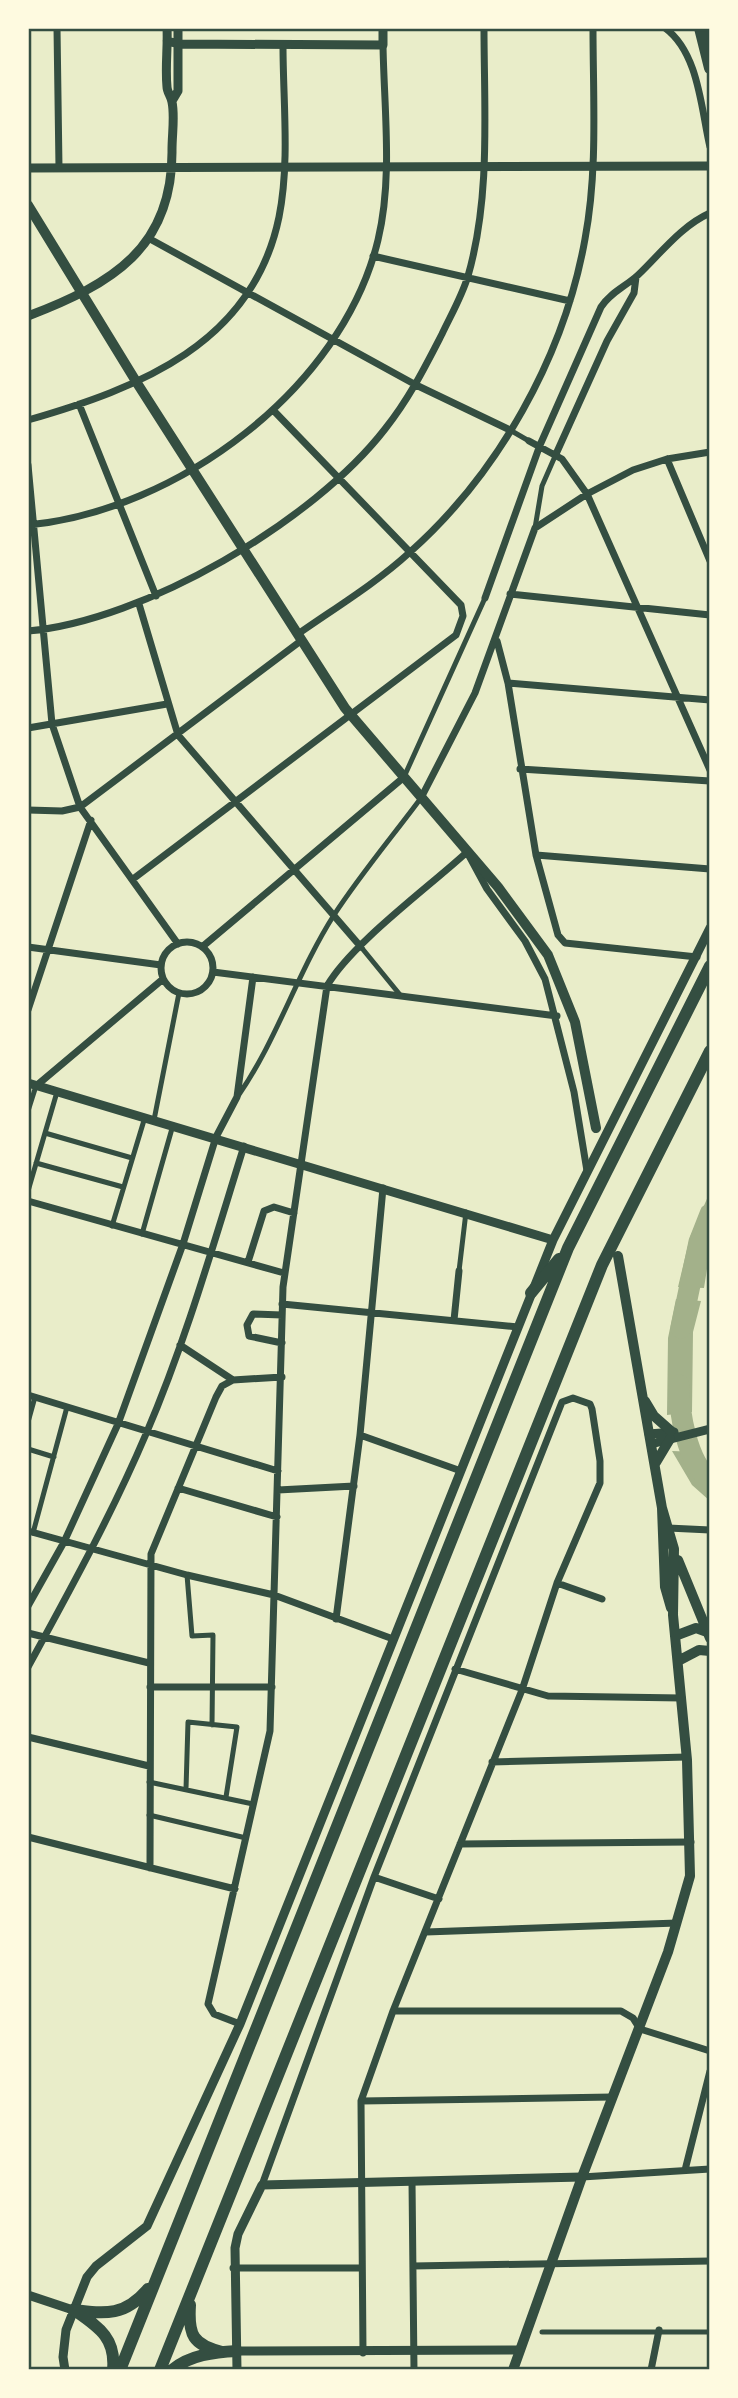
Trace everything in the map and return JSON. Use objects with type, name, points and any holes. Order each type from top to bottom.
[{"type":"highway","points":[[700,28],[710,68]]},
{"type":"highway","points":[[120,2370],[568,1248],[710,966]]},
{"type":"highway","points":[[160,2370],[602,1265],[710,1051]]},
{"type":"highway","points":[[531,1293],[568,1248]]},
{"type":"highway","points":[[73,2309],[108,2312],[128,2309],[157,2277]]},
{"type":"highway","points":[[191,2294],[191,2330],[203,2347],[222,2352]]},
{"type":"highway","points":[[73,2309],[106,2333],[113,2351],[113,2370]]},
{"type":"highway","points":[[172,2370],[192,2358],[236,2351]]},
{"type":"main road","points":[[28,205],[137,383],[351,716],[523,918],[556,970],[575,1022],[596,1128]]},
{"type":"main road","points":[[618,1256],[662,1508],[665,1587],[673,1615]]},
{"type":"main road","points":[[641,1394],[654,1416],[671,1435],[655,1464]]},
{"type":"main road","points":[[662,1508],[674,1549],[709,1635]]},
{"type":"main road","points":[[513,2370],[582,2177],[639,2029],[689,1885],[691,1842],[687,1757],[673,1615],[674,1549]]},
{"type":"main road","points":[[675,1636],[696,1628],[709,1635]]},
{"type":"main road","points":[[678,1661],[699,1650],[710,1651]]},
{"type":"street","points":[[57,28],[59,168]]},
{"type":"street","points":[[28,316],[81,293],[118,270],[150,239],[169,197],[172,168],[172,101],[167,90],[167,28]]},
{"type":"street","points":[[172,101],[178,90],[178,28]]},
{"type":"street","points":[[31,525],[119,503],[147,492],[192,467],[274,411],[302,383],[334,341],[373,256],[384,205],[383,28]]},
{"type":"street","points":[[28,631],[139,604],[242,548],[339,478],[384,432],[416,385],[468,278],[481,213],[484,167],[484,28]]},
{"type":"street","points":[[28,810],[62,811],[80,807],[178,735],[410,553],[456,506],[510,430],[543,369],[570,301],[585,239],[593,167],[593,28]]},
{"type":"street","points":[[665,28],[684,48],[691,66],[710,147]]},
{"type":"street","points":[[167,41],[179,44],[283,46],[383,45]]},
{"type":"street","points":[[28,420],[137,383],[187,356],[205,341],[248,292],[275,233],[282,199],[283,46]]},
{"type":"street","points":[[28,168],[710,166]]},
{"type":"street","points":[[202,947],[403,778],[485,598],[540,445],[601,307],[611,293],[636,277],[682,231],[710,213]]},
{"type":"street","points":[[150,239],[416,385],[540,445],[559,457],[587,494],[710,770]]},
{"type":"street","points":[[373,256],[570,301]]},
{"type":"street","points":[[28,1606],[64,1542],[118,1424],[183,1244],[216,1137],[237,1097],[253,1074],[297,983],[334,915],[421,798],[475,693],[497,641],[510,594],[536,528],[542,486],[559,457],[607,341],[634,292],[636,277]]},
{"type":"street","points":[[79,404],[156,596]]},
{"type":"street","points":[[133,879],[456,635],[463,616],[461,605],[274,411]]},
{"type":"street","points":[[536,528],[587,494],[633,470],[667,459],[710,453]]},
{"type":"street","points":[[667,459],[710,561]]},
{"type":"street","points":[[28,465],[31,525],[52,724],[80,807],[178,944]]},
{"type":"street","points":[[510,594],[710,615]]},
{"type":"street","points":[[139,604],[178,735],[401,996]]},
{"type":"street","points":[[497,641],[508,683],[536,855],[558,935],[565,943],[697,957]]},
{"type":"street","points":[[508,683],[710,699]]},
{"type":"street","points":[[28,728],[167,704]]},
{"type":"street","points":[[520,769],[710,781]]},
{"type":"street","points":[[28,1010],[91,820]]},
{"type":"street","points":[[240,2024],[214,2014],[208,2004],[270,1731],[284,1273],[327,986],[335,972],[361,947],[467,852],[487,890],[540,965],[557,1016],[588,1172]]},
{"type":"street","points":[[536,855],[710,869]]},
{"type":"street","points":[[65,2370],[64,2345],[73,2309],[88,2277],[96,2266],[147,2226],[240,2024],[531,1293],[554,1240],[710,928]]},
{"type":"street","points":[[178,944],[202,947],[211,958],[213,972],[204,988],[188,995],[179,993],[163,979],[161,965],[167,952],[178,944]]},
{"type":"street","points":[[28,947],[161,965]]},
{"type":"street","points":[[213,972],[557,1016]]},
{"type":"street","points":[[237,1097],[253,977]]},
{"type":"street","points":[[28,1111],[32,1085],[163,979]]},
{"type":"street","points":[[112,1226],[132,1158],[149,1119],[179,993]]},
{"type":"street","points":[[32,1085],[216,1137],[554,1240]]},
{"type":"street","points":[[28,1191],[57,1092]]},
{"type":"street","points":[[142,1234],[173,1125]]},
{"type":"street","points":[[45,1132],[132,1158]]},
{"type":"street","points":[[28,1667],[92,1549],[147,1433],[180,1345],[244,1146]]},
{"type":"street","points":[[36,1163],[123,1187]]},
{"type":"street","points":[[337,1619],[360,1435],[383,1188]]},
{"type":"street","points":[[28,1201],[284,1273]]},
{"type":"street","points":[[248,1262],[264,1211],[274,1207],[294,1213]]},
{"type":"street","points":[[454,1320],[466,1212]]},
{"type":"street","points":[[282,1304],[518,1327]]},
{"type":"street","points":[[282,1315],[253,1314],[247,1325],[249,1336],[282,1343]]},
{"type":"street","points":[[180,1345],[233,1380]]},
{"type":"street","points":[[150,1868],[150,1564],[157,1538],[222,1386],[233,1380],[282,1377]]},
{"type":"street","points":[[28,1422],[31,1396],[194,1448],[278,1471]]},
{"type":"street","points":[[237,2370],[233,2268],[238,2234],[262,2185],[374,1877],[562,1402],[573,1398],[580,1399],[590,1404],[592,1409],[600,1461],[600,1483],[557,1583],[522,1690],[393,2011],[361,2101],[363,2353]]},
{"type":"street","points":[[67,1407],[31,1532],[187,1575],[274,1595],[393,1639]]},
{"type":"street","points":[[650,1439],[710,1429]]},
{"type":"street","points":[[360,1435],[461,1471]]},
{"type":"street","points":[[28,1448],[54,1457]]},
{"type":"street","points":[[278,1490],[354,1486]]},
{"type":"street","points":[[178,1488],[277,1517]]},
{"type":"street","points":[[668,1528],[710,1530]]},
{"type":"street","points":[[187,1575],[192,1636],[214,1635],[212,1725]]},
{"type":"street","points":[[557,1583],[603,1599]]},
{"type":"street","points":[[28,1633],[149,1663]]},
{"type":"street","points":[[455,1669],[548,1696],[682,1698]]},
{"type":"street","points":[[150,1687],[272,1687]]},
{"type":"street","points":[[186,1789],[188,1722],[237,1727],[226,1797]]},
{"type":"street","points":[[28,1737],[149,1766]]},
{"type":"street","points":[[492,1762],[687,1757]]},
{"type":"street","points":[[149,1782],[253,1804]]},
{"type":"street","points":[[149,1815],[246,1838]]},
{"type":"street","points":[[28,1837],[235,1889]]},
{"type":"street","points":[[460,1844],[691,1842]]},
{"type":"street","points":[[374,1877],[439,1899]]},
{"type":"street","points":[[426,1932],[677,1923]]},
{"type":"street","points":[[393,2011],[621,2011],[633,2018],[639,2029],[710,2051]]},
{"type":"street","points":[[685,2170],[710,2071]]},
{"type":"street","points":[[361,2101],[612,2097]]},
{"type":"street","points":[[262,2185],[582,2177],[710,2169]]},
{"type":"street","points":[[412,2181],[414,2370]]},
{"type":"street","points":[[413,2266],[710,2261]]},
{"type":"street","points":[[233,2268],[361,2267]]},
{"type":"street","points":[[28,2295],[73,2309]]},
{"type":"street","points":[[651,2370],[659,2330]]},
{"type":"street","points":[[542,2332],[710,2332]]},
{"type":"street","points":[[236,2351],[363,2353],[519,2350]]},
{"type":"shaded area","points":[[710,1192],[710,1250],[704,1288],[678,1287],[690,1237]]},
{"type":"shaded area","points":[[676,1299],[701,1301],[693,1332],[692,1412],[667,1415],[668,1338]]},
{"type":"shaded area","points":[[672,1451],[700,1452],[710,1468],[710,1501],[692,1485]]},
{"type":"waterway","points":[[681,1328],[699,1242],[710,1214]]},
{"type":"waterway","points":[[679,1385],[683,1423],[690,1449],[695,1462],[710,1480]]}]
